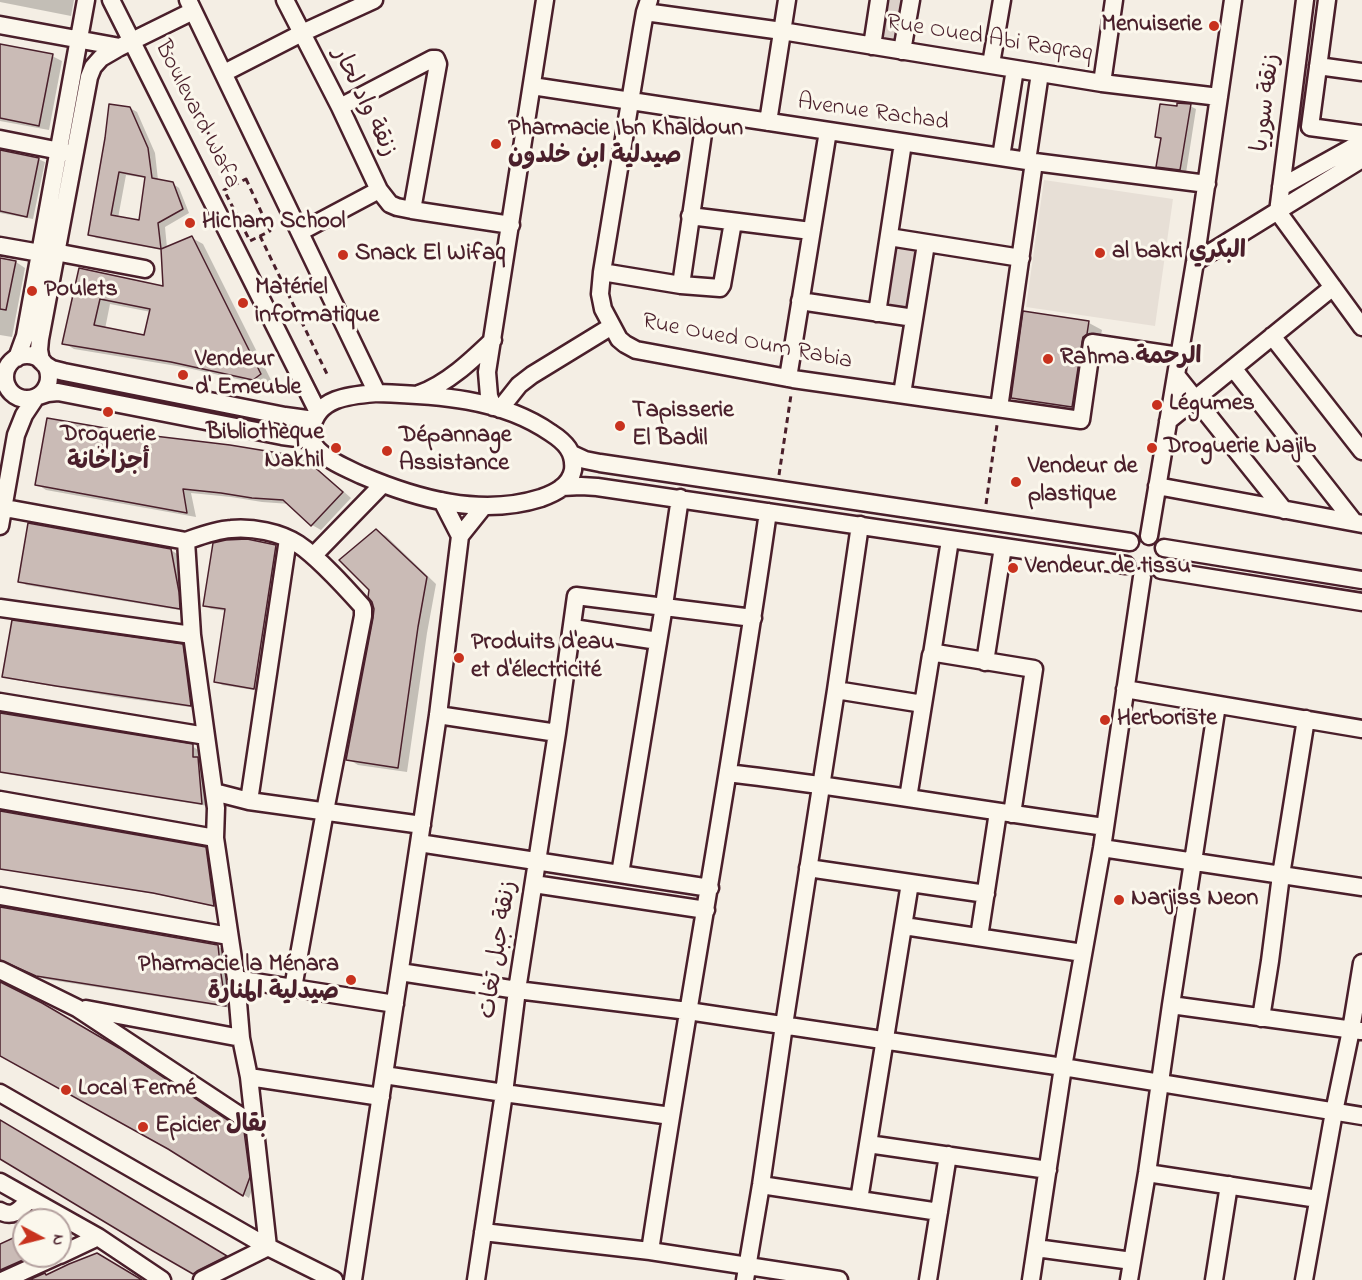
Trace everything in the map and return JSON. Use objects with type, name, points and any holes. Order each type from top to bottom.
[{"type":"street","points":[[0,526],[16,435],[24,415],[47,387],[48,381],[39,350],[48,252],[66,152],[78,40],[86,0]]},
{"type":"street","name":"Boulevard Wafa","points":[[111,0],[126,44],[316,416]]},
{"type":"street","name":"زنقة واد لحار","points":[[285,0],[379,190],[390,204],[412,210],[511,225]]},
{"type":"street","points":[[224,73],[302,33],[374,0]]},
{"type":"street","points":[[496,408],[489,396],[487,372],[544,0]]},
{"type":"street","points":[[768,122],[787,0]]},
{"type":"street","points":[[872,46],[879,0]]},
{"type":"street","points":[[902,51],[911,0]]},
{"type":"street","points":[[991,64],[1002,0]]},
{"type":"street","points":[[1102,83],[1114,0]]},
{"type":"street","points":[[1149,536],[1195,262],[1233,0]]},
{"type":"street","name":"زنقة سوريا","points":[[1278,212],[1305,0]]},
{"type":"street","name":"زنقة سوريا","points":[[1327,0],[1310,127],[1362,134]]},
{"type":"street","points":[[66,152],[93,67],[101,58],[158,28],[191,5]]},
{"type":"street","name":"Boulevard Wafa","points":[[191,5],[377,393]]},
{"type":"street","name":"Rue Oued Abi Raqraq","points":[[647,6],[782,31],[1102,83],[1219,97]]},
{"type":"street","name":"Rue Oued Oum Rabia","points":[[647,6],[602,272],[600,301],[619,339],[625,344],[636,350],[790,378],[1081,420],[1092,344],[1179,356]]},
{"type":"street","points":[[0,26],[78,40],[126,44]]},
{"type":"street","points":[[339,107],[432,59],[435,58],[438,61],[412,210]]},
{"type":"street","points":[[1318,66],[1362,72]]},
{"type":"street","points":[[1001,157],[1015,69]]},
{"type":"street","points":[[999,408],[1021,258],[1040,73]]},
{"type":"street","name":"Avenue Rachad","points":[[532,86],[1001,157],[1207,184]]},
{"type":"street","points":[[681,285],[706,113]]},
{"type":"street","points":[[790,378],[800,301],[828,131]]},
{"type":"street","points":[[0,139],[66,152]]},
{"type":"street","points":[[877,313],[903,142]]},
{"type":"street","points":[[1281,188],[1362,142]]},
{"type":"street","points":[[1195,262],[1362,159]]},
{"type":"street","points":[[300,232],[379,190]]},
{"type":"street","points":[[1278,212],[1362,327]]},
{"type":"street","points":[[690,216],[811,231]]},
{"type":"street","points":[[602,272],[681,285],[722,287],[733,222]]},
{"type":"street","points":[[889,237],[1021,258]]},
{"type":"street","points":[[902,394],[927,244]]},
{"type":"street","points":[[0,246],[145,269]]},
{"type":"street","points":[[16,435],[16,413],[6,389],[5,373],[25,336],[48,252]]},
{"type":"street","points":[[1168,421],[1333,287]]},
{"type":"street","points":[[800,301],[914,318]]},
{"type":"street","points":[[496,408],[532,375],[612,326]]},
{"type":"street","points":[[1272,336],[1362,451]]},
{"type":"street","points":[[418,395],[432,390],[456,373],[493,340]]},
{"type":"street","points":[[11,360],[30,356],[52,369],[64,372],[273,414],[316,416]]},
{"type":"street","points":[[1233,368],[1358,523]]},
{"type":"street","points":[[1176,375],[1284,510]]},
{"type":"street","points":[[6,389],[22,399],[58,392],[312,440]]},
{"type":"street","points":[[377,393],[469,401],[524,418],[547,430],[567,446],[572,454],[573,463],[570,480],[551,495],[516,504],[484,506],[442,501],[404,492],[383,484],[338,464],[317,449],[312,440],[312,428],[316,416],[333,401],[343,397],[377,393]]},
{"type":"street","points":[[572,454],[600,463],[1130,542]]},
{"type":"street","points":[[313,556],[383,484]]},
{"type":"street","points":[[1157,486],[1358,523]]},
{"type":"street","points":[[562,488],[597,487],[680,498],[1126,565]]},
{"type":"street","points":[[620,874],[680,498]]},
{"type":"street","points":[[442,501],[460,536]]},
{"type":"street","points":[[353,1280],[438,715],[460,536],[484,506]]},
{"type":"street","points":[[2,507],[186,542],[213,532],[230,529],[268,532],[288,539],[313,556],[360,604],[364,614],[293,988]]},
{"type":"street","points":[[650,1251],[710,888],[768,512]]},
{"type":"street","points":[[746,1273],[860,525]]},
{"type":"street","points":[[1149,536],[1160,541],[1166,560],[1161,570],[1150,577],[1142,577],[1134,574],[1126,565],[1125,553],[1130,542],[1137,537],[1149,536]]},
{"type":"street","points":[[249,801],[288,539]]},
{"type":"street","points":[[908,798],[950,540]]},
{"type":"street","points":[[186,542],[192,635],[216,808],[215,838],[236,979],[241,1038],[249,1077],[268,1247]]},
{"type":"street","points":[[985,662],[1003,547]]},
{"type":"street","points":[[1164,548],[1362,580]]},
{"type":"street","points":[[1161,570],[1362,602]]},
{"type":"street","points":[[1030,1280],[1063,1067],[1102,848],[1142,577]]},
{"type":"street","name":"زنقة جبل تغات","points":[[476,1280],[517,990],[558,733],[576,596],[664,608]]},
{"type":"street","points":[[0,608],[192,635]]},
{"type":"street","points":[[664,608],[753,618]]},
{"type":"street","points":[[573,628],[658,641]]},
{"type":"street","points":[[932,654],[1034,669],[986,894],[979,938]]},
{"type":"street","points":[[1125,689],[1362,729]]},
{"type":"street","points":[[836,690],[923,704]]},
{"type":"street","points":[[0,702],[206,736]]},
{"type":"street","points":[[1129,1280],[1217,705]]},
{"type":"street","points":[[438,715],[558,733]]},
{"type":"street","points":[[1261,1018],[1306,719]]},
{"type":"street","points":[[728,773],[821,784],[1105,826]]},
{"type":"street","points":[[214,792],[249,801],[422,825]]},
{"type":"street","points":[[0,800],[215,838]]},
{"type":"street","points":[[419,843],[710,888]]},
{"type":"street","points":[[1102,848],[1362,887]]},
{"type":"street","points":[[808,868],[986,894]]},
{"type":"street","points":[[859,1200],[910,883]]},
{"type":"street","points":[[534,884],[706,910]]},
{"type":"street","points":[[0,897],[229,936]]},
{"type":"street","points":[[904,926],[1083,953]]},
{"type":"street","points":[[1304,1280],[1334,1112],[1357,1031],[1362,963]]},
{"type":"street","points":[[0,970],[77,1008],[254,1125]]},
{"type":"street","points":[[400,972],[783,1025],[1063,1067],[1362,1116]]},
{"type":"street","points":[[236,979],[395,1004]]},
{"type":"street","points":[[1171,1005],[1357,1031]]},
{"type":"street","points":[[77,1008],[241,1038]]},
{"type":"street","points":[[384,1075],[671,1116]]},
{"type":"street","points":[[249,1077],[381,1097]]},
{"type":"street","points":[[0,1093],[268,1247],[334,1280]]},
{"type":"street","points":[[868,1144],[1048,1170]]},
{"type":"street","points":[[928,1280],[948,1155]]},
{"type":"street","points":[[1147,1173],[1318,1199]]},
{"type":"street","points":[[0,1182],[98,1237],[162,1280]]},
{"type":"street","points":[[761,1185],[939,1212]]},
{"type":"street","points":[[1214,1280],[1229,1185]]},
{"type":"street","points":[[0,1211],[6,1215],[18,1212],[30,1199]]},
{"type":"street","points":[[483,1232],[650,1251],[746,1273],[839,1280]]},
{"type":"street","points":[[72,1249],[98,1237]]},
{"type":"street","points":[[202,1280],[268,1247]]},
{"type":"street","points":[[1036,1248],[1132,1261]]},
{"type":"street","points":[[4,1280],[30,1268]]},
{"type":"path","points":[[158,28],[233,186]]},
{"type":"path","points":[[246,179],[270,231],[260,236],[250,241],[224,190],[246,179]]},
{"type":"path","points":[[260,236],[327,374]]},
{"type":"path","points":[[777,489],[790,378]]},
{"type":"path","points":[[984,519],[999,408]]},
{"type":"shaded area","points":[[880,0],[908,0],[902,51],[872,46]]},
{"type":"shaded area","name":"al bakri البكري","points":[[1044,180],[1173,199],[1155,326],[1026,307]]},
{"type":"shaded area","points":[[889,237],[926,244],[914,318],[877,313]]},
{"type":"building","points":[[0,44],[53,54],[39,126],[0,118]]},
{"type":"building","points":[[1177,103],[1191,104],[1180,170],[1156,167],[1161,138],[1155,137],[1160,104],[1177,106]]},
{"type":"building","points":[[109,104],[130,107],[148,148],[152,178],[173,182],[183,209],[158,223],[161,249],[88,235]],"holes":[[[119,172],[145,177],[139,220],[111,215]]]},
{"type":"building","points":[[0,150],[39,158],[27,217],[0,211]]},
{"type":"building","points":[[192,236],[261,374],[253,380],[171,362],[62,344],[79,268],[163,286],[161,249]],"holes":[[[100,299],[150,309],[144,335],[94,325]]]},
{"type":"building","points":[[0,258],[16,261],[6,310],[0,309]]},
{"type":"building","name":"Rahma الرحمة","points":[[1023,311],[1089,321],[1087,334],[1083,337],[1082,342],[1072,407],[1011,398]]},
{"type":"building","points":[[47,418],[146,435],[303,457],[343,492],[311,526],[283,500],[183,489],[187,513],[35,485]]},
{"type":"building","points":[[28,523],[171,549],[180,609],[18,582]]},
{"type":"building","points":[[376,529],[427,577],[398,768],[346,760],[374,609],[368,597],[369,590],[339,560]]},
{"type":"building","points":[[247,539],[276,545],[254,689],[214,682],[225,609],[203,606],[213,543]]},
{"type":"building","points":[[12,620],[183,644],[191,706],[2,677]]},
{"type":"building","points":[[0,713],[193,744],[193,757],[198,757],[202,804],[0,772]]},
{"type":"building","points":[[0,811],[206,847],[214,906],[153,893],[0,869]]},
{"type":"building","points":[[0,907],[218,945],[226,1006],[36,976],[0,960]]},
{"type":"building","points":[[0,982],[42,1003],[119,1048],[244,1131],[250,1177],[243,1196],[168,1149],[0,1056]]},
{"type":"building","points":[[0,1120],[227,1256],[193,1274],[153,1251],[0,1159]]},
{"type":"building","points":[[12,1238],[12,1265],[0,1270],[0,1244]]},
{"type":"building","points":[[97,1253],[142,1280],[29,1280],[61,1268],[72,1268],[72,1263]]},
{"type":"place","name":"Menuiserie","points":[[1214,26]]},
{"type":"place","name":"Pharmacie Ibn Khaldoun صيدلية ابن خلدون","points":[[496,144]]},
{"type":"place","name":"Hicham School","points":[[190,223]]},
{"type":"place","name":"al bakri البكري","points":[[1100,253]]},
{"type":"place","name":"Snack El Wifaq","points":[[343,255]]},
{"type":"place","name":"Poulets","points":[[32,291]]},
{"type":"place","name":"Matériel informatique","points":[[243,303]]},
{"type":"place","name":"Rahma الرحمة","points":[[1048,359]]},
{"type":"place","name":"Vendeur d' Emeuble","points":[[183,375]]},
{"type":"place","name":"Légumes","points":[[1157,405]]},
{"type":"place","name":"Droguerie أجزاخانة","points":[[108,412]]},
{"type":"place","name":"Tapisserie El Badil","points":[[620,426]]},
{"type":"place","name":"Bibliothèque Nakhil","points":[[336,448]]},
{"type":"place","name":"Droguerie Najib","points":[[1152,448]]},
{"type":"place","name":"Dépannage Assistance","points":[[387,451]]},
{"type":"place","name":"Vendeur de plastique","points":[[1016,482]]},
{"type":"place","name":"Vendeur de tissu","points":[[1013,568]]},
{"type":"place","name":"Produits d'eau et d'électricité","points":[[459,658]]},
{"type":"place","name":"Herboriste","points":[[1105,720]]},
{"type":"place","name":"Narjiss Neon","points":[[1119,900]]},
{"type":"place","name":"Pharmacie la Ménara صيدلية المنارة","points":[[351,980]]},
{"type":"place","name":"Local Fermé","points":[[66,1090]]},
{"type":"place","name":"Epicier بقال","points":[[143,1127]]}]
